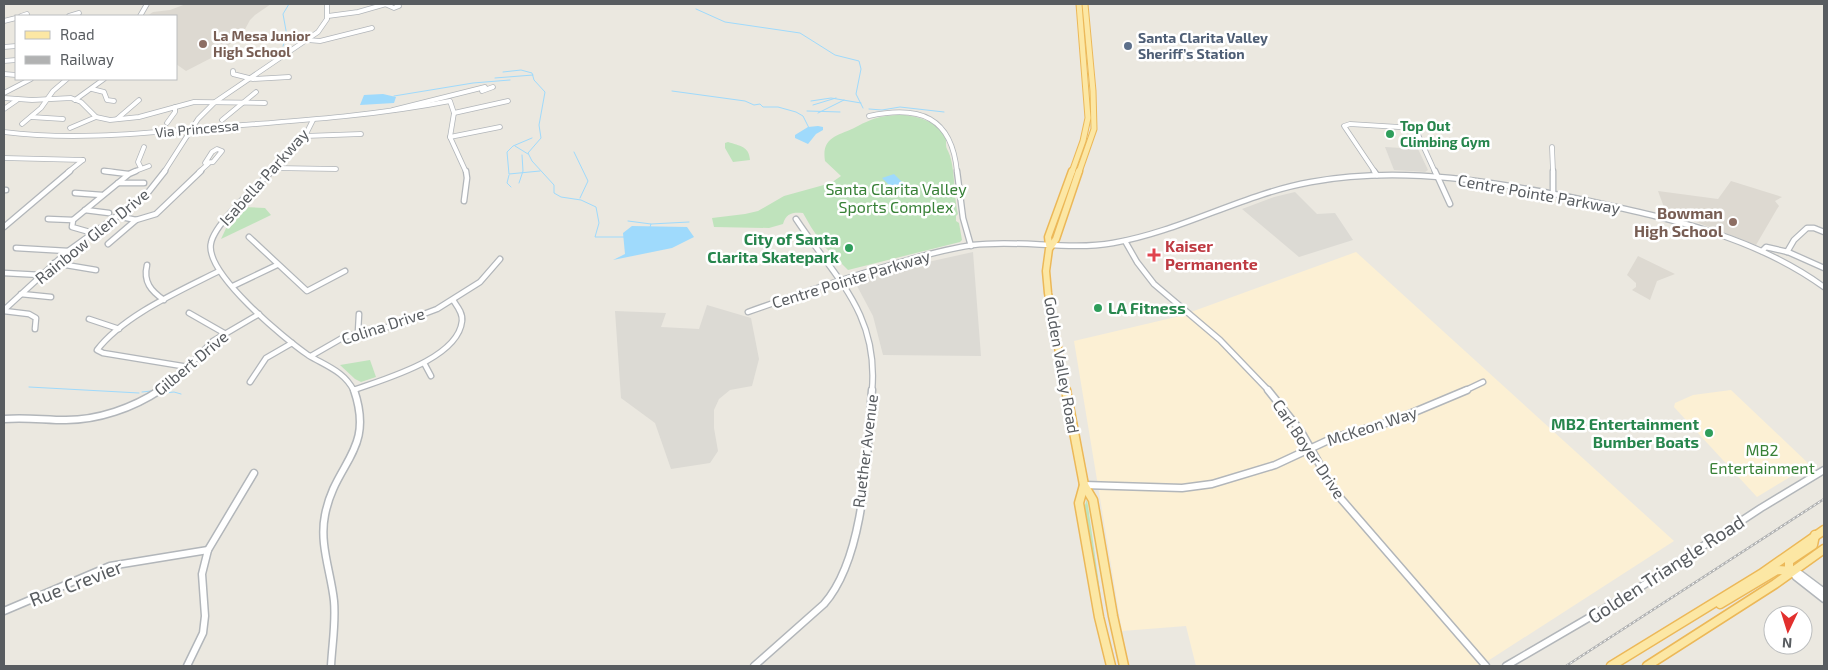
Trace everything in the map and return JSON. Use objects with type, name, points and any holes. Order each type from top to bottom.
[{"type":"main road","name":"Golden Valley Road","points":[[1079,4],[1088,118],[1083,141],[1048,237],[1050,245],[1046,271],[1048,292],[1084,485],[1093,500],[1113,616],[1124,666]]},
{"type":"main road","name":"Golden Valley Road","points":[[1050,245],[1056,239],[1094,129],[1095,111],[1085,4]]},
{"type":"main road","name":"Golden Valley Road","points":[[1084,485],[1079,503],[1099,617],[1111,666]]},
{"type":"main road","points":[[1611,666],[1767,569],[1824,530]]},
{"type":"main road","points":[[1792,572],[1789,568],[1790,561],[1813,545],[1815,535]]},
{"type":"main road","points":[[1648,666],[1824,549]]},
{"type":"main road","points":[[1706,607],[1715,606],[1732,598],[1777,570],[1792,572]]},
{"type":"street","points":[[141,15],[148,4]]},
{"type":"street","points":[[327,4],[328,16],[358,12],[385,4],[394,8],[399,6],[396,4]]},
{"type":"street","points":[[72,15],[79,13]]},
{"type":"street","name":"Rainbow Glen Drive","points":[[4,311],[53,263],[151,189],[203,113],[214,102],[308,40],[323,26],[328,16]]},
{"type":"street","points":[[308,40],[320,40],[372,28]]},
{"type":"street","points":[[255,55],[282,57]]},
{"type":"street","points":[[233,70],[233,74],[236,76],[250,79],[289,76]]},
{"type":"street","points":[[4,93],[29,80]]},
{"type":"street","points":[[22,124],[31,117],[65,80]]},
{"type":"street","points":[[76,100],[104,80]]},
{"type":"street","name":"Via Princessa","points":[[4,132],[46,138],[73,138],[389,113],[449,99],[484,87]]},
{"type":"street","name":"Via Princessa","points":[[449,99],[455,99],[493,87]]},
{"type":"street","points":[[91,89],[104,92],[107,100],[114,101]]},
{"type":"street","points":[[222,120],[256,92]]},
{"type":"street","points":[[4,98],[63,98],[76,100],[81,102],[96,117]]},
{"type":"street","points":[[4,109],[17,99]]},
{"type":"street","points":[[449,99],[454,113],[450,137],[465,167],[467,178],[464,202]]},
{"type":"street","points":[[116,120],[139,100]]},
{"type":"street","points":[[454,113],[508,101]]},
{"type":"street","points":[[70,128],[96,117],[116,120],[139,117],[194,102],[265,103]]},
{"type":"street","points":[[167,123],[176,112],[174,107]]},
{"type":"street","points":[[869,116],[896,112],[920,116],[939,124],[948,134],[956,154],[959,196],[971,246]]},
{"type":"street","points":[[31,117],[62,120]]},
{"type":"street","name":"Isabella Parkway","points":[[313,120],[305,136],[216,231],[210,249],[213,261],[220,271],[259,314],[292,343],[311,356],[326,362],[338,370],[354,390],[362,430],[357,445],[325,510],[322,527],[324,553],[334,604],[331,666]]},
{"type":"street","points":[[1377,176],[1344,126],[1350,124],[1415,128],[1450,204]]},
{"type":"street","points":[[450,137],[500,127]]},
{"type":"street","points":[[305,136],[361,134]]},
{"type":"street","points":[[141,168],[138,162],[144,146]]},
{"type":"street","points":[[1552,147],[1553,194]]},
{"type":"street","points":[[4,158],[83,160],[4,227]]},
{"type":"street","points":[[117,216],[136,220],[149,217],[162,208],[208,164]]},
{"type":"street","points":[[93,233],[72,227],[73,220],[129,174],[149,166]]},
{"type":"street","points":[[275,168],[336,169]]},
{"type":"street","points":[[104,171],[129,174]]},
{"type":"street","name":"Centre Pointe Parkway","points":[[748,312],[882,266],[971,246],[998,244],[1086,246],[1125,241],[1180,226],[1286,188],[1330,180],[1377,176],[1436,176],[1492,182],[1686,223],[1762,251],[1792,265],[1824,287]]},
{"type":"street","points":[[118,183],[144,184]]},
{"type":"street","points":[[75,194],[103,195]]},
{"type":"street","points":[[84,210],[109,213]]},
{"type":"street","points":[[48,219],[73,220]]},
{"type":"street","name":"Ruether Avenue","points":[[754,666],[832,596],[844,576],[850,557],[860,500],[874,367],[865,326],[854,300],[842,280],[808,238],[796,219]]},
{"type":"street","points":[[108,244],[136,220]]},
{"type":"street","points":[[1787,252],[1794,240],[1810,227],[1824,232]]},
{"type":"street","points":[[249,237],[277,265],[307,290],[345,271]]},
{"type":"street","name":"Carl Boyer Drive","points":[[1125,241],[1149,279],[1171,300],[1230,349],[1282,405],[1310,447],[1336,493],[1362,526],[1486,666]]},
{"type":"street","points":[[1762,251],[1764,248],[1769,247],[1824,267]]},
{"type":"street","points":[[16,248],[68,251]]},
{"type":"street","name":"Colina Drive","points":[[311,356],[333,342],[358,332],[394,325],[453,300],[481,282],[500,259]]},
{"type":"street","points":[[53,263],[96,270]]},
{"type":"street","points":[[147,265],[144,273],[146,284],[153,293],[164,300]]},
{"type":"street","points":[[233,286],[277,265]]},
{"type":"street","points":[[188,366],[98,352],[98,347],[120,329],[164,300],[220,271]]},
{"type":"street","points":[[4,274],[41,275]]},
{"type":"street","points":[[20,294],[50,297]]},
{"type":"street","points":[[354,390],[424,363],[448,347],[457,335],[462,322],[460,311],[453,300]]},
{"type":"street","points":[[4,303],[10,304]]},
{"type":"street","points":[[4,311],[20,312],[36,318],[35,329]]},
{"type":"street","points":[[190,313],[224,333]]},
{"type":"street","name":"Gilbert Drive","points":[[4,419],[30,417],[72,421],[105,415],[145,400],[169,384],[210,343],[259,314]]},
{"type":"street","points":[[358,332],[359,314]]},
{"type":"street","points":[[89,319],[120,329]]},
{"type":"street","points":[[250,382],[266,358],[292,343]]},
{"type":"street","points":[[424,363],[431,376]]},
{"type":"street","name":"McKeon Way","points":[[1084,485],[1188,488],[1212,484],[1275,465],[1310,447],[1393,420],[1461,393],[1483,382]]},
{"type":"street","name":"Golden Triangle Road","points":[[1506,666],[1633,592],[1761,508],[1824,470]]},
{"type":"street","points":[[187,666],[203,634],[205,616],[202,574],[208,550],[254,473]]},
{"type":"street","name":"Rue Crevier","points":[[4,611],[110,566],[208,550]]},
{"type":"street","points":[[1792,572],[1800,574],[1824,592]]},
{"type":"street","points":[[1792,572],[1796,578],[1824,599]]},
{"type":"shaded area","name":"La Mesa Junior High School","points":[[186,4],[271,4],[255,15],[243,33],[217,55],[186,71],[178,65],[178,15],[148,15],[153,12],[170,10]]},
{"type":"shaded area","points":[[1385,147],[1418,149],[1428,170],[1425,172],[1394,170]]},
{"type":"shaded area","name":"Bowman High School","points":[[1731,181],[1782,197],[1775,201],[1779,206],[1756,245],[1665,210],[1658,191],[1718,199]]},
{"type":"shaded area","points":[[1295,192],[1317,214],[1335,213],[1353,240],[1299,257],[1242,209],[1274,197]]},
{"type":"shaded area","points":[[973,252],[981,356],[883,355],[873,316],[856,284],[858,281],[887,271]]},
{"type":"shaded area","points":[[1356,252],[1674,541],[1480,666],[1196,666],[1186,626],[1122,631],[1074,341],[1180,316]]},
{"type":"shaded area","points":[[1638,256],[1675,274],[1657,281],[1650,300],[1632,290],[1636,287],[1636,283],[1627,275]]},
{"type":"shaded area","points":[[707,305],[751,318],[759,359],[752,386],[730,390],[719,399],[714,410],[714,428],[718,451],[710,463],[671,469],[655,423],[621,398],[615,311],[666,313],[661,327],[699,329]]},
{"type":"shaded area","name":"MB2 Entertainment","points":[[1731,390],[1810,465],[1757,497],[1674,407],[1675,403],[1693,395]]},
{"type":"green space","name":"Santa Clarita Valley Sports Complex","points":[[905,115],[917,117],[933,124],[945,137],[946,148],[952,163],[958,214],[956,221],[959,223],[962,240],[960,242],[848,270],[823,245],[803,213],[790,214],[783,224],[769,228],[714,227],[712,218],[758,211],[784,196],[831,183],[841,176],[825,161],[824,153],[826,146],[833,138],[874,119],[885,116]]},
{"type":"green space","points":[[728,142],[746,149],[750,160],[733,162],[725,148],[725,143]]},
{"type":"green space","points":[[243,207],[265,208],[271,215],[221,239],[229,222]]},
{"type":"green space","points":[[370,360],[376,377],[361,382],[340,365]]},
{"type":"green space","points":[[1087,499],[1101,598],[1084,508]]},
{"type":"water","points":[[383,94],[396,97],[394,103],[360,105],[364,95]]},
{"type":"water","points":[[808,127],[823,127],[823,130],[816,134],[808,144],[795,138],[795,135]]},
{"type":"water","points":[[894,174],[909,189],[897,193],[882,178]]},
{"type":"water","points":[[632,226],[687,227],[694,237],[672,248],[613,260],[625,254],[623,233]]},
{"type":"waterway","points":[[283,46],[287,36],[283,14],[289,4]]},
{"type":"waterway","points":[[696,9],[725,22],[800,33],[835,55],[859,61],[861,69],[856,94],[860,103]]},
{"type":"waterway","points":[[503,72],[521,70],[532,73],[533,75]]},
{"type":"waterway","points":[[495,78],[533,75]]},
{"type":"waterway","points":[[533,75],[534,80],[545,92],[539,125],[541,138],[528,153],[532,161],[554,185],[554,193],[561,197],[581,200],[596,207],[599,223],[595,237],[625,237]]},
{"type":"waterway","points":[[394,96],[473,83],[510,80]]},
{"type":"waterway","points":[[672,91],[745,101],[754,105],[760,104],[763,107],[778,107],[803,116],[809,128]]},
{"type":"waterway","points":[[811,101],[834,99]]},
{"type":"waterway","points":[[813,105],[834,99]]},
{"type":"waterway","points":[[834,99],[844,100]]},
{"type":"waterway","points":[[821,111],[844,100]]},
{"type":"waterway","points":[[844,100],[860,103]]},
{"type":"waterway","points":[[860,103],[863,108]]},
{"type":"waterway","points":[[869,109],[882,110],[900,107],[944,112]]},
{"type":"waterway","points":[[807,111],[821,111]]},
{"type":"waterway","points":[[821,111],[840,112]]},
{"type":"waterway","points":[[522,173],[509,174],[507,152],[513,146],[532,138]]},
{"type":"waterway","points":[[515,146],[528,154]]},
{"type":"waterway","points":[[574,152],[588,181],[580,198]]},
{"type":"waterway","points":[[522,155],[522,173]]},
{"type":"waterway","points":[[522,173],[540,171]]},
{"type":"waterway","points":[[519,183],[522,173]]},
{"type":"waterway","points":[[509,175],[507,183],[511,187]]},
{"type":"waterway","points":[[628,221],[651,224]]},
{"type":"waterway","points":[[651,224],[689,222]]},
{"type":"waterway","points":[[29,387],[139,393]]},
{"type":"waterway","points":[[142,392],[151,391]]},
{"type":"waterway","points":[[165,393],[174,392],[181,394]]},
{"type":"railway","points":[[1566,666],[1824,499]]},
{"type":"place","name":"La Mesa Junior High School","points":[[203,44]]},
{"type":"place","name":"Santa Clarita Valley Sheriff’s Station","points":[[1128,46]]},
{"type":"place","name":"Top Out Climbing Gym","points":[[1390,134]]},
{"type":"place","name":"Bowman High School","points":[[1733,222]]},
{"type":"place","name":"City of Santa Clarita Skatepark","points":[[849,248]]},
{"type":"place","name":"Kaiser Permanente","points":[[1154,255]]},
{"type":"place","name":"LA Fitness","points":[[1098,308]]},
{"type":"place","name":"MB2 Entertainment Bumber Boats","points":[[1709,433]]}]
